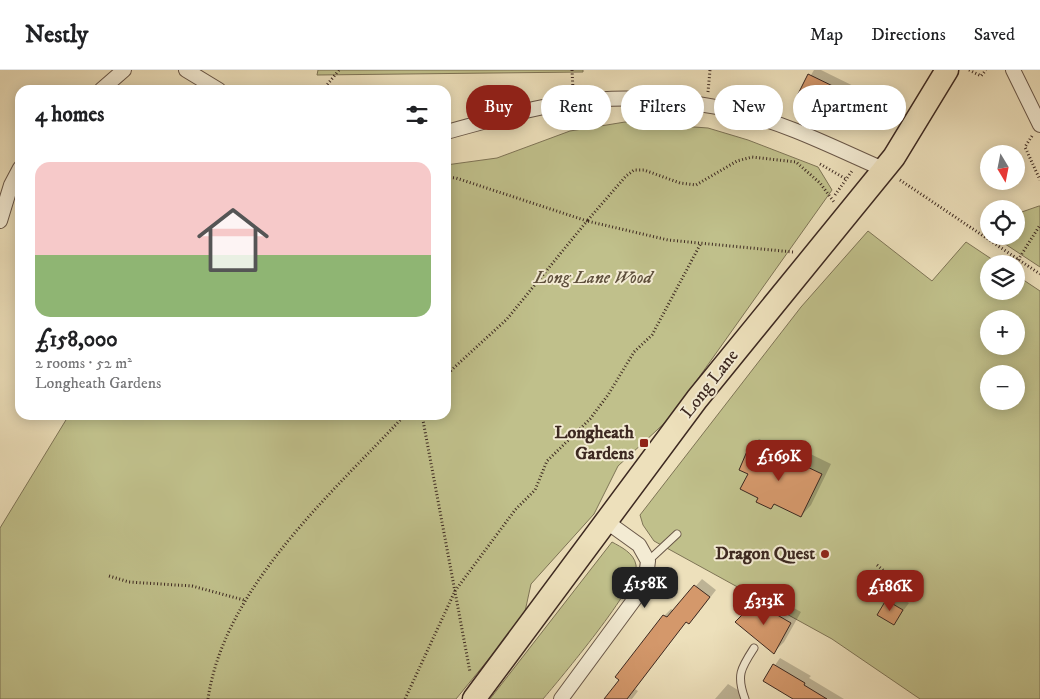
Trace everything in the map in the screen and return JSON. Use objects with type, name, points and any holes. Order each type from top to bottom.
[{"type":"main road","name":"Long Lane","points":[[475,699],[697,399],[816,254],[890,173],[947,70]]},
{"type":"street","points":[[107,85],[124,70]]},
{"type":"street","points":[[186,70],[201,74],[213,85]]},
{"type":"street","points":[[1013,70],[1040,125]]},
{"type":"street","points":[[451,131],[513,114],[574,102],[646,100],[707,106],[734,111],[770,122],[890,173]]},
{"type":"street","points":[[0,221],[7,194],[15,178]]},
{"type":"street","points":[[561,699],[645,585],[648,560],[639,545],[607,522]]},
{"type":"lane","points":[[648,560],[677,534]]},
{"type":"lane","points":[[745,699],[741,688],[740,668],[754,648]]},
{"type":"path","points":[[327,85],[339,70]]},
{"type":"path","points":[[707,106],[710,70]]},
{"type":"path","points":[[969,70],[982,76],[986,70]]},
{"type":"path","points":[[1040,125],[1025,147],[1040,180]]},
{"type":"path","points":[[451,370],[507,319],[626,176],[634,170],[644,170],[680,184],[696,185],[737,161],[752,157],[796,162],[820,182],[832,199],[852,172]]},
{"type":"path","points":[[820,164],[846,179]]},
{"type":"path","points":[[890,173],[1011,255]]},
{"type":"path","points":[[451,178],[587,222],[668,240],[816,254]]},
{"type":"path","points":[[1021,255],[1040,226]]},
{"type":"path","points":[[1034,235],[1040,235]]},
{"type":"path","points":[[405,699],[455,591],[515,510],[535,490],[547,461],[590,418],[608,395],[634,352],[652,335],[701,243]]},
{"type":"path","points":[[1025,264],[1040,274]]},
{"type":"path","points":[[208,699],[215,662],[229,628],[244,600],[301,527],[400,420]]},
{"type":"path","points":[[423,420],[475,699]]},
{"type":"path","points":[[877,565],[884,570],[887,577],[877,591],[880,601]]},
{"type":"path","points":[[109,576],[129,582],[174,583],[197,587],[244,600]]},
{"type":"green space","points":[[318,70],[583,70],[583,72],[317,75]]},
{"type":"green space","name":"Long Lane Wood","points":[[621,123],[621,130],[704,130],[704,128],[708,128],[748,140],[818,167],[832,190],[670,418],[618,466],[594,514],[531,584],[524,616],[456,699],[0,699],[0,528],[66,420],[451,420],[451,164],[497,158],[570,131],[611,130],[611,124]]},
{"type":"green space","points":[[1040,206],[1040,267],[1025,257],[1025,255],[1022,255],[1007,245],[1025,245],[1025,211]]},
{"type":"green space","points":[[868,231],[932,281],[966,242],[986,255],[980,255],[980,300],[1025,300],[1025,281],[1040,291],[1040,699],[920,699],[832,639],[654,541],[643,525],[640,515],[801,307]]},
{"type":"green space","points":[[612,542],[633,557],[636,565],[634,575],[613,611],[581,653],[543,699],[490,699]]},
{"type":"building","points":[[808,74],[831,85],[802,85]]},
{"type":"building","points":[[748,449],[777,461],[780,454],[822,474],[801,517],[774,504],[771,509],[756,502],[758,498],[740,489],[748,474],[739,470]]},
{"type":"building","points":[[694,585],[710,597],[689,624],[686,622],[627,699],[604,699],[619,680],[615,677],[663,615],[667,617]]},
{"type":"building","points":[[886,600],[903,610],[894,625],[877,615]]},
{"type":"building","points":[[755,602],[791,623],[774,654],[735,622]]},
{"type":"building","points":[[773,664],[827,699],[793,699],[763,681]]},
{"type":"place","name":"Longheath Gardens","points":[[644,443]]},
{"type":"place","name":"Dragon Quest","points":[[825,554]]}]
